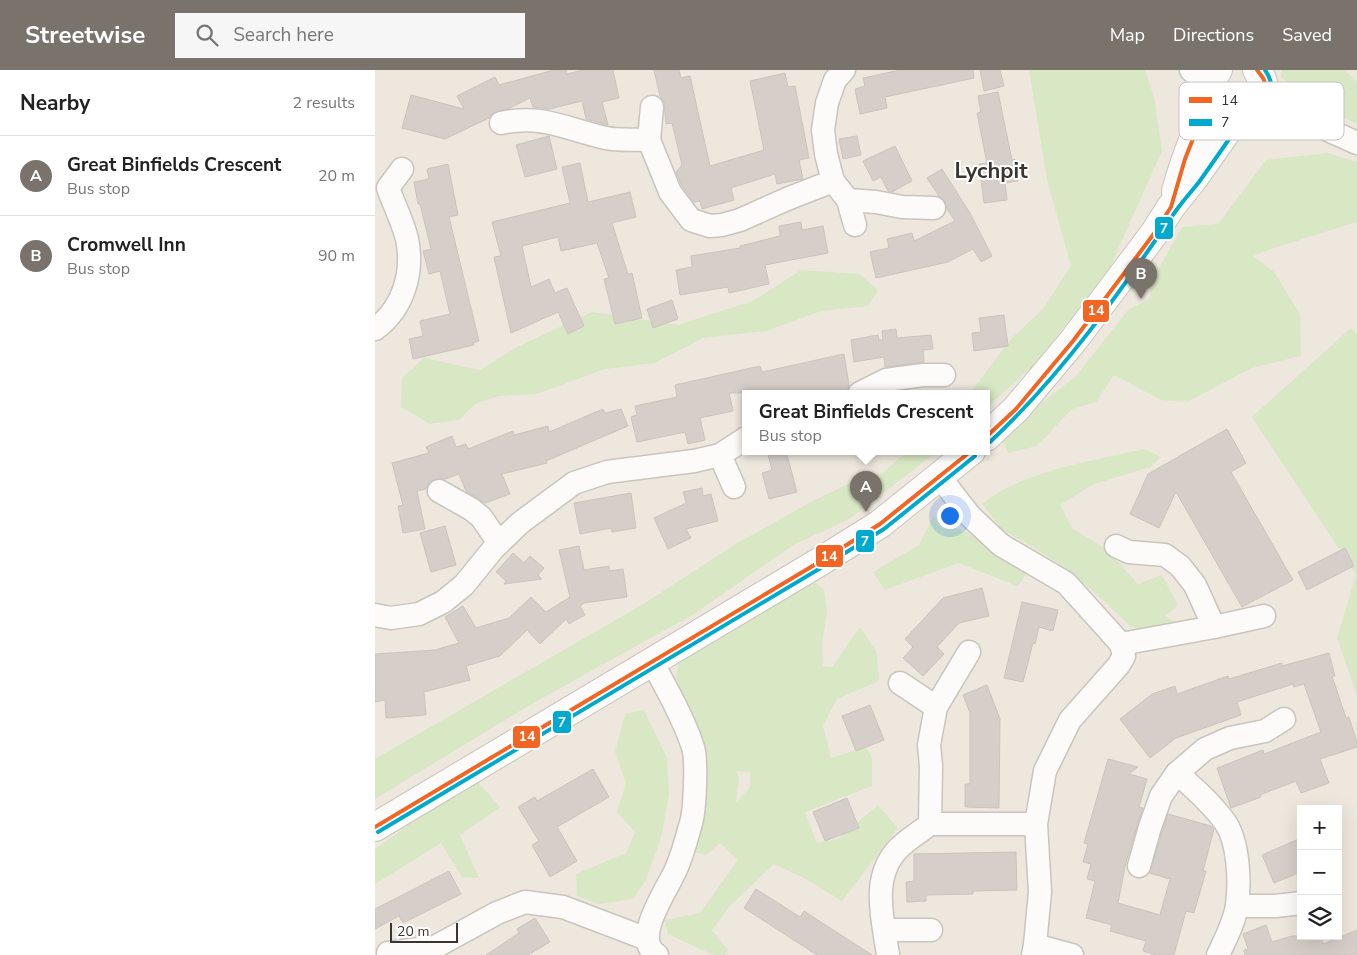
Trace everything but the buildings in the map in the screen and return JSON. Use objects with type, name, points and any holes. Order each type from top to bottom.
[{"type":"street","points":[[844,70],[835,80],[827,103],[823,130],[826,154],[833,181],[848,200],[855,225]]},
{"type":"street","points":[[653,107],[649,140],[670,192],[691,220],[710,226],[722,225],[740,220],[833,181]]},
{"type":"street","points":[[501,123],[533,119],[609,138],[649,140]]},
{"type":"street","points":[[1344,137],[1357,143]]},
{"type":"street","points":[[1171,206],[1192,140]]},
{"type":"street","points":[[990,433],[1016,409],[1073,341],[1153,234],[1171,206],[1224,140]]},
{"type":"street","points":[[375,329],[392,311],[403,295],[409,266],[407,239],[381,186],[403,169]]},
{"type":"street","points":[[848,200],[876,202],[903,208],[933,208]]},
{"type":"street","points":[[866,390],[886,380],[923,375],[944,375]]},
{"type":"street","points":[[375,615],[391,618],[419,614],[443,602],[464,585],[499,543],[520,523],[574,483],[607,472],[694,462],[720,455],[742,441]]},
{"type":"street","points":[[720,455],[735,487]]},
{"type":"street","points":[[375,827],[880,524],[966,455]]},
{"type":"street","points":[[939,476],[970,516],[1001,546],[1066,583],[1121,644],[1124,656],[1118,666],[1070,720],[1045,771],[1036,824],[1041,892],[1034,950],[1072,955]]},
{"type":"street","points":[[439,491],[471,509],[481,517],[499,543]]},
{"type":"street","points":[[1116,546],[1129,552],[1165,554],[1179,566],[1195,585],[1214,628]]},
{"type":"street","points":[[1121,644],[1214,628],[1264,616]]},
{"type":"street","points":[[929,824],[931,766],[929,744],[937,707],[969,652]]},
{"type":"street","points":[[388,953],[436,951],[497,913],[525,902],[563,907],[652,947],[650,920],[677,867],[692,820],[695,791],[693,750],[671,698],[652,662]]},
{"type":"street","points":[[900,683],[937,707]]},
{"type":"street","points":[[1139,866],[1161,796],[1177,773],[1205,749],[1230,738],[1265,731],[1284,718]]},
{"type":"street","points":[[1177,773],[1202,796],[1226,823],[1234,840],[1238,873],[1237,906],[1218,955]]},
{"type":"street","points":[[888,955],[880,891],[884,871],[898,849],[929,824],[1036,824]]},
{"type":"street","points":[[1237,906],[1276,906],[1297,903]]},
{"type":"street","points":[[885,930],[931,930]]},
{"type":"green space","points":[[1029,70],[1145,70],[1154,97],[1162,151],[1107,274],[1032,367],[990,404],[990,390],[972,390],[1010,340],[1043,309],[1071,266],[1047,180]]},
{"type":"green space","points":[[1281,70],[1344,70],[1357,82],[1357,124],[1344,118],[1344,82],[1287,82],[1281,77]]},
{"type":"green space","points":[[1328,153],[1357,162],[1357,222],[1253,256],[1274,272],[1300,314],[1301,356],[1252,368],[1187,402],[1161,400],[1114,375],[1096,402],[1072,409],[1037,446],[1008,453],[1001,438],[1075,377],[1129,309],[1150,299],[1150,284],[1182,227],[1218,224],[1266,160]]},
{"type":"green space","points":[[801,270],[859,274],[878,290],[868,306],[821,311],[767,331],[703,338],[655,363],[605,369],[537,394],[499,396],[475,404],[459,420],[430,424],[401,407],[402,378],[424,358],[480,370],[515,348],[592,312],[678,325],[753,301]]},
{"type":"green space","points":[[1351,328],[1357,334],[1357,695],[1337,638],[1356,575],[1252,417]]},
{"type":"green space","points":[[1144,449],[1161,457],[1151,467],[1094,484],[1060,505],[1072,528],[1106,549],[1138,584],[1162,575],[1178,605],[1165,616],[1179,624],[1148,633],[1130,626],[1101,598],[1064,567],[1004,531],[982,504],[998,493],[1037,475]]},
{"type":"green space","points":[[903,455],[933,455],[848,520],[795,544],[694,614],[528,706],[375,799],[375,759],[645,603],[734,545],[809,503],[856,480],[880,475]]},
{"type":"green space","points":[[933,516],[981,540],[1027,573],[1018,586],[958,563],[885,590],[873,572],[919,545]]},
{"type":"green space","points":[[815,582],[824,590],[827,611],[822,644],[823,666],[832,667],[860,627],[877,653],[879,681],[837,699],[823,726],[831,758],[866,747],[872,758],[872,786],[805,812],[817,843],[838,839],[878,805],[898,828],[842,901],[806,879],[774,864],[729,907],[712,930],[728,950],[725,955],[713,955],[668,934],[664,920],[700,913],[738,860],[720,843],[706,855],[693,852],[703,766],[708,765],[686,712],[676,677],[679,661],[706,643]],"holes":[[[736,771],[750,772],[750,787],[736,803],[739,777]]]},
{"type":"green space","points":[[644,710],[667,758],[669,794],[661,837],[646,880],[633,899],[599,904],[577,896],[576,874],[626,853],[635,832],[617,812],[626,783],[615,752],[625,714]]},
{"type":"green space","points":[[477,781],[500,807],[460,835],[479,878],[462,877],[441,843],[375,884],[375,849],[418,818]]},
{"type":"transit line","name":"14","points":[[1257,70],[1264,82]]},
{"type":"transit line","name":"7","points":[[1265,70],[1271,82]]},
{"type":"transit line","name":"14","points":[[990,433],[1016,409],[1073,341],[1153,235],[1171,207],[1192,140]]},
{"type":"transit line","name":"7","points":[[990,442],[1042,389],[1089,332],[1228,140]]},
{"type":"transit line","name":"14","points":[[375,827],[880,524],[966,455]]},
{"type":"transit line","name":"7","points":[[378,832],[884,529],[975,456]]},
{"type":"place","name":"Cromwell Inn","points":[[1141,299]]},
{"type":"place","name":"Great Binfields Crescent","points":[[866,512]]},
{"type":"district","name":"Lychpit","points":[[991,171]]}]
